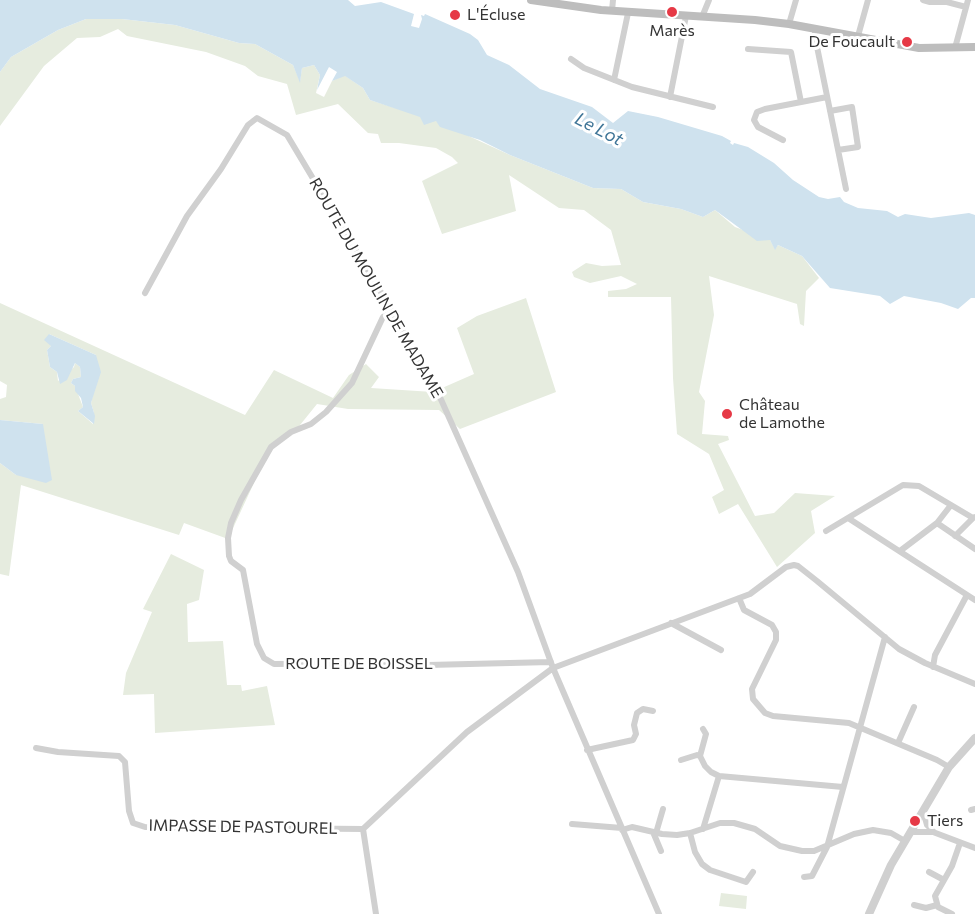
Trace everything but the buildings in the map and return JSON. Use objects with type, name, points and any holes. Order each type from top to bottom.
[{"type":"main road","points":[[531,0],[628,13],[789,24],[919,48],[975,47]]},
{"type":"street","points":[[612,11],[613,0]]},
{"type":"street","points":[[702,17],[709,0]]},
{"type":"street","points":[[789,24],[796,0]]},
{"type":"street","points":[[858,36],[868,0]]},
{"type":"street","points":[[923,0],[967,3],[955,48]]},
{"type":"street","points":[[614,80],[628,13]]},
{"type":"street","points":[[670,97],[686,16]]},
{"type":"street","points":[[815,28],[846,189]]},
{"type":"street","points":[[748,49],[791,52],[801,102]]},
{"type":"street","points":[[571,59],[584,68],[632,87],[713,107]]},
{"type":"street","points":[[783,140],[758,127],[754,120],[757,112],[827,97]]},
{"type":"street","points":[[830,111],[852,107],[858,147],[838,150]]},
{"type":"street","name":"ROUTE DU MOULIN DE MADAME","points":[[145,293],[187,216],[221,169],[248,125],[257,118],[287,135],[440,395],[518,572],[552,665],[587,750],[659,914]]},
{"type":"street","name":"ROUTE DE BOISSEL","points":[[391,309],[383,317],[352,383],[326,412],[311,424],[291,432],[271,447],[241,500],[231,523],[228,538],[229,556],[231,561],[243,570],[256,644],[264,658],[274,664],[552,665]]},
{"type":"street","points":[[826,531],[903,485],[919,486],[974,518],[955,536]]},
{"type":"street","points":[[900,551],[937,524],[951,506]]},
{"type":"street","points":[[848,518],[975,600]]},
{"type":"street","points":[[937,524],[975,549]]},
{"type":"street","points":[[376,914],[363,829],[467,732],[552,665],[750,594],[786,567],[798,566],[885,638],[912,657],[975,684]]},
{"type":"street","points":[[933,667],[935,655],[967,595]]},
{"type":"street","points":[[739,598],[744,610],[772,625],[776,633],[776,640],[752,689],[753,699],[765,713],[773,716],[849,723],[949,767]]},
{"type":"street","points":[[671,623],[721,650]]},
{"type":"street","points":[[804,877],[812,876],[827,847],[885,638]]},
{"type":"street","points":[[898,743],[914,707]]},
{"type":"street","points":[[587,750],[633,740],[636,734],[634,725],[637,713],[643,709],[653,711]]},
{"type":"street","points":[[703,729],[706,734],[700,756],[705,766],[719,776],[843,787]]},
{"type":"street","points":[[869,914],[879,889],[905,841],[949,767],[975,738]]},
{"type":"street","name":"IMPASSE DE PASTOUREL","points":[[36,748],[58,752],[119,756],[125,762],[129,811],[133,823],[145,827],[363,829]]},
{"type":"street","points":[[681,760],[696,755],[700,756]]},
{"type":"street","points":[[703,829],[719,776]]},
{"type":"street","points":[[661,851],[655,832],[663,809]]},
{"type":"street","points":[[923,811],[927,825],[933,832]]},
{"type":"street","points":[[572,824],[622,829],[632,827],[677,835],[720,823],[734,823],[755,829],[780,846],[814,851],[854,834],[873,830],[891,833],[905,841]]},
{"type":"street","points":[[910,832],[933,832],[975,848]]},
{"type":"street","points":[[690,833],[694,852],[702,864],[710,870],[746,882],[753,872]]},
{"type":"street","points":[[952,914],[938,908],[935,896],[960,843]]},
{"type":"street","points":[[929,872],[944,880]]},
{"type":"street","points":[[914,905],[926,908],[937,905]]},
{"type":"shaded area","points":[[86,19],[122,19],[175,25],[239,43],[255,44],[293,65],[300,81],[302,68],[314,65],[320,75],[316,93],[324,97],[332,81],[344,75],[363,88],[370,100],[436,121],[510,155],[593,188],[621,189],[643,202],[681,209],[703,217],[715,210],[735,227],[770,240],[775,249],[778,245],[802,256],[819,278],[806,291],[804,326],[800,324],[797,304],[709,276],[714,315],[699,392],[705,401],[702,434],[728,436],[729,440],[718,444],[755,516],[774,513],[795,493],[835,496],[811,511],[815,533],[777,567],[738,504],[719,514],[712,497],[724,490],[709,454],[677,434],[671,297],[608,297],[608,291],[626,289],[637,284],[621,276],[590,283],[574,277],[572,272],[586,263],[602,266],[621,265],[611,230],[584,210],[559,208],[509,175],[516,211],[442,234],[422,181],[458,163],[452,157],[436,148],[381,143],[378,134],[368,133],[338,104],[296,115],[287,84],[258,76],[245,66],[206,52],[127,36],[118,29],[100,37],[77,38],[44,66],[0,126],[0,72],[11,57],[58,30]]},
{"type":"shaded area","points":[[526,298],[556,392],[460,429],[439,410],[348,409],[317,404],[296,430],[272,444],[228,539],[184,523],[179,535],[21,485],[9,576],[0,574],[0,463],[16,475],[43,424],[0,420],[0,399],[6,397],[7,385],[0,381],[0,303],[245,415],[274,370],[333,398],[349,375],[366,364],[379,377],[371,388],[433,392],[474,374],[457,328],[477,316]],"holes":[[[49,334],[96,355],[95,386],[91,403],[94,413],[93,424],[78,411],[83,407],[75,386],[71,383],[73,379],[81,377],[80,367],[75,363],[74,367],[58,381],[57,372],[50,367],[47,350],[51,346]]]},
{"type":"shaded area","points":[[171,554],[204,570],[199,600],[187,604],[188,642],[223,641],[227,685],[241,685],[242,691],[267,686],[275,725],[155,733],[154,694],[123,695],[126,673],[152,612],[143,609]]},
{"type":"shaded area","points":[[721,893],[747,896],[746,909],[719,906]]},
{"type":"water","name":"Le Lot","points":[[0,0],[348,0],[355,6],[381,2],[414,14],[411,26],[419,28],[421,15],[425,14],[470,34],[478,40],[487,55],[509,65],[540,89],[592,107],[613,123],[628,111],[658,117],[722,136],[731,141],[733,145],[734,143],[748,147],[774,163],[793,180],[819,197],[828,199],[840,197],[844,202],[858,208],[887,211],[898,217],[905,214],[931,218],[969,213],[975,215],[975,298],[971,298],[958,309],[941,303],[904,296],[890,304],[880,296],[830,288],[802,256],[778,245],[775,250],[770,240],[757,241],[715,210],[703,217],[681,209],[643,202],[621,189],[593,188],[510,155],[480,140],[440,127],[436,121],[424,125],[420,117],[370,100],[363,88],[345,76],[332,81],[337,72],[329,67],[317,90],[320,75],[314,65],[302,68],[300,83],[293,65],[255,44],[239,43],[175,25],[122,19],[86,19],[58,30],[11,57],[0,72]]},
{"type":"water","points":[[49,334],[96,355],[101,372],[91,403],[95,416],[94,424],[78,411],[83,407],[81,398],[71,383],[73,379],[81,377],[80,367],[75,363],[67,380],[60,384],[57,372],[50,367],[47,350],[51,346],[44,340]]},
{"type":"water","points":[[0,420],[43,424],[52,480],[46,483],[16,475],[0,463]]},
{"type":"place","name":"Marès","points":[[672,12]]},
{"type":"place","name":"L'Écluse","points":[[455,15]]},
{"type":"place","name":"De Foucault","points":[[907,42]]},
{"type":"place","name":"Château de Lamothe","points":[[727,414]]},
{"type":"place","name":"Tiers","points":[[915,821]]}]
